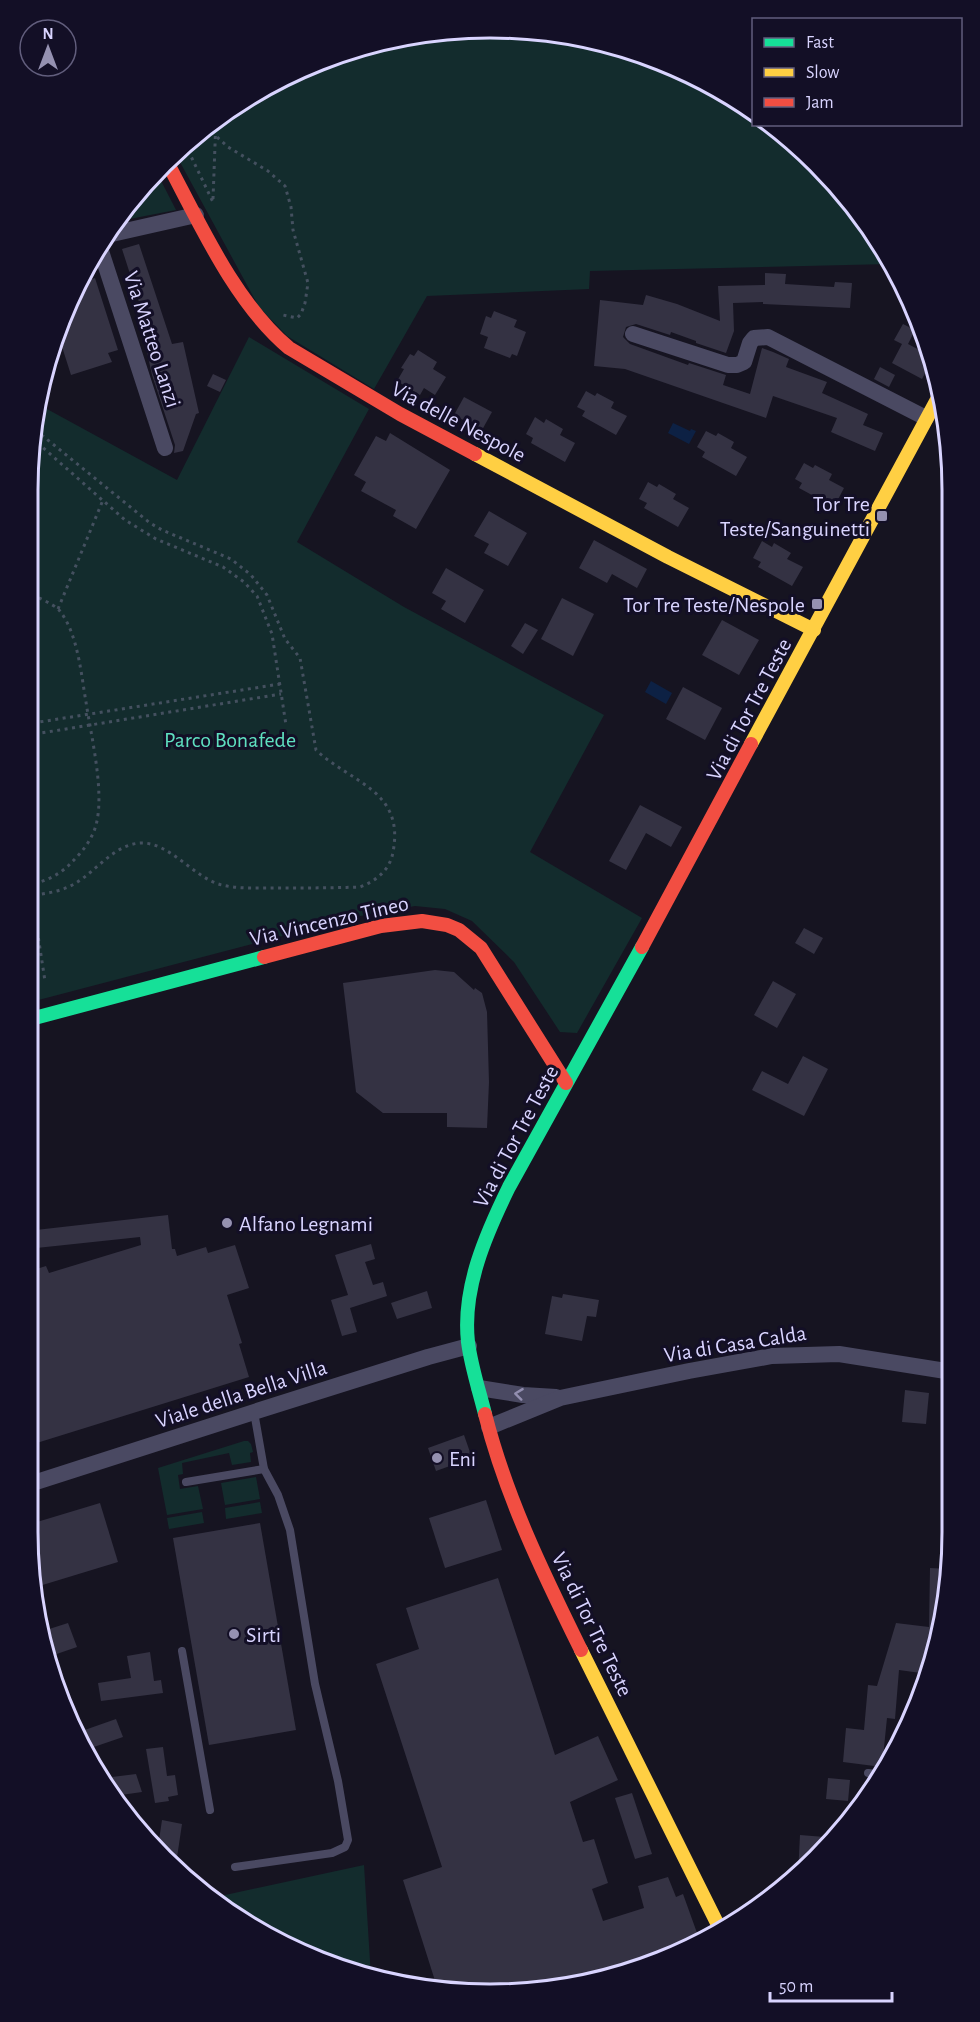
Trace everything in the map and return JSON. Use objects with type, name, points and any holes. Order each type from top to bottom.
[{"type":"street","name":"Via delle Nespole","points":[[171,169],[226,268],[257,317],[273,335],[294,352],[384,405],[600,521],[814,630]]},
{"type":"street","points":[[119,232],[196,215]]},
{"type":"street","name":"Via Matteo Lanzi","points":[[103,257],[165,448]]},
{"type":"street","points":[[633,334],[728,365],[744,362],[754,338],[768,337],[926,418]]},
{"type":"street","name":"Via di Tor Tre Teste","points":[[717,1923],[551,1590],[510,1495],[489,1427],[469,1346],[467,1324],[470,1298],[485,1243],[502,1200],[643,946],[934,404]]},
{"type":"street","name":"Via Vincenzo Tineo","points":[[38,1017],[405,920],[430,920],[454,928],[474,940],[481,948],[566,1083]]},
{"type":"street","name":"Viale della Bella Villa","points":[[38,1481],[469,1346]]},
{"type":"street","name":"Via di Casa Calda","points":[[489,1427],[560,1398],[772,1356],[848,1355],[942,1370]]},
{"type":"street","name":"Via di Casa Calda","points":[[479,1388],[560,1398]]},
{"type":"lane","points":[[235,1867],[337,1852],[345,1847],[348,1839],[338,1781],[314,1675],[288,1521],[278,1495],[264,1469],[254,1412]]},
{"type":"lane","points":[[186,1482],[264,1469]]},
{"type":"lane","points":[[182,1651],[210,1810]]},
{"type":"path","points":[[213,201],[216,130]]},
{"type":"path","points":[[213,133],[228,147],[268,171],[285,186],[291,207],[293,230],[308,284],[301,314],[297,318],[279,314]]},
{"type":"path","points":[[189,153],[216,209]]},
{"type":"path","points":[[38,894],[54,892],[74,884],[98,868],[115,851],[144,843],[160,848],[219,885],[260,888],[360,887],[373,882],[384,872],[392,859],[395,842],[392,813],[380,796],[327,761],[316,750],[300,658],[285,639],[267,595],[251,575],[231,559],[150,523],[41,434]]},
{"type":"path","points":[[40,445],[125,520],[156,539],[223,567],[244,582],[257,596],[272,634],[286,725]]},
{"type":"path","points":[[58,609],[103,500]]},
{"type":"path","points":[[38,598],[58,609],[72,634],[90,726],[99,805],[96,826],[86,847],[65,870],[38,883]]},
{"type":"path","points":[[38,722],[280,684]]},
{"type":"path","points":[[38,734],[281,694]]},
{"type":"path","points":[[38,935],[45,981]]},
{"type":"green space","points":[[460,38],[520,38],[578,46],[635,62],[690,84],[741,114],[752,122],[752,126],[758,126],[765,131],[810,170],[849,215],[882,264],[590,271],[589,289],[427,296],[374,389],[287,336],[259,307],[180,161],[239,114],[290,84],[317,72],[402,46]]},
{"type":"green space","points":[[161,180],[176,210],[128,219]]},
{"type":"green space","name":"Parco Bonafede","points":[[249,337],[369,409],[297,542],[404,607],[604,715],[530,852],[642,918],[577,1033],[560,1032],[514,962],[472,921],[445,909],[415,906],[355,917],[38,1000],[38,460],[45,408],[177,480]]},
{"type":"green space","points":[[244,1441],[251,1444],[253,1452],[250,1453],[251,1462],[232,1465],[229,1453],[182,1463],[183,1474],[178,1475],[180,1489],[198,1486],[203,1509],[167,1515],[158,1468]]},
{"type":"green space","points":[[256,1477],[260,1499],[225,1505],[221,1483]]},
{"type":"green space","points":[[260,1502],[262,1513],[226,1519],[225,1508]]},
{"type":"green space","points":[[202,1512],[204,1523],[169,1529],[167,1518]]},
{"type":"green space","points":[[364,1865],[370,1968],[290,1938],[222,1896]]},
{"type":"water","points":[[673,423],[690,431],[691,429],[696,431],[689,444],[668,433]]},
{"type":"water","points":[[651,681],[672,693],[666,704],[645,692]]},
{"type":"building","points":[[139,244],[172,344],[183,342],[199,413],[196,414],[183,451],[174,453],[175,445],[152,375],[143,334],[133,304],[139,302],[122,249]]},
{"type":"building","points":[[765,273],[786,274],[785,284],[834,287],[835,282],[852,283],[850,308],[763,304],[763,302],[733,303],[734,331],[726,353],[671,332],[670,335],[636,324],[626,327],[623,337],[630,344],[688,365],[689,363],[726,375],[723,385],[750,394],[762,348],[789,359],[786,367],[827,382],[822,393],[868,414],[863,425],[883,433],[875,451],[831,432],[837,418],[773,396],[766,418],[625,369],[594,366],[600,300],[643,305],[646,295],[720,321],[718,286],[765,285]]},
{"type":"building","points":[[95,278],[118,350],[108,353],[112,362],[71,375],[62,346],[89,280]]},
{"type":"building","points":[[494,311],[517,320],[514,327],[526,332],[517,356],[512,354],[510,358],[484,348],[488,337],[480,334],[486,316],[491,318]]},
{"type":"building","points":[[903,324],[912,329],[914,333],[908,344],[920,350],[926,371],[922,379],[892,363],[902,344],[894,340]]},
{"type":"building","points":[[418,350],[437,362],[433,369],[446,377],[435,395],[424,388],[420,395],[397,381],[404,369],[401,368],[410,354],[414,356]]},
{"type":"building","points":[[880,367],[895,375],[889,387],[874,379]]},
{"type":"building","points":[[213,374],[226,380],[220,392],[207,386]]},
{"type":"building","points":[[586,391],[595,396],[597,393],[614,402],[611,408],[627,416],[616,435],[582,416],[585,411],[577,407]]},
{"type":"building","points":[[464,397],[492,412],[482,430],[454,415]]},
{"type":"building","points":[[535,417],[544,423],[546,419],[563,429],[560,435],[575,443],[565,462],[531,443],[533,438],[526,434]]},
{"type":"building","points":[[706,431],[716,436],[718,433],[734,442],[731,448],[747,457],[736,476],[702,457],[705,452],[697,447]]},
{"type":"building","points":[[390,433],[450,470],[416,529],[393,516],[396,510],[361,491],[366,482],[354,475],[376,436],[386,441]]},
{"type":"building","points":[[804,463],[813,468],[815,465],[832,474],[829,480],[844,488],[834,507],[799,488],[802,483],[795,479]]},
{"type":"building","points":[[648,482],[657,487],[659,484],[676,494],[673,499],[689,508],[678,527],[644,508],[647,503],[639,499]]},
{"type":"building","points":[[489,511],[527,533],[508,566],[484,553],[489,544],[474,536]]},
{"type":"building","points":[[594,540],[647,569],[637,588],[612,574],[607,583],[579,568]]},
{"type":"building","points":[[762,541],[772,547],[774,543],[791,553],[787,559],[803,567],[792,586],[758,567],[761,562],[753,558]]},
{"type":"building","points":[[446,568],[484,590],[465,623],[441,609],[446,601],[432,593]]},
{"type":"building","points":[[562,598],[594,614],[573,656],[541,639]]},
{"type":"building","points":[[722,620],[759,640],[739,675],[702,655]]},
{"type":"building","points":[[525,623],[538,630],[523,654],[511,646]]},
{"type":"building","points":[[683,687],[722,708],[705,740],[666,719]]},
{"type":"building","points":[[640,805],[682,827],[671,847],[646,833],[626,870],[609,861]]},
{"type":"building","points":[[804,928],[823,938],[814,954],[795,943]]},
{"type":"building","points":[[435,970],[454,972],[474,990],[475,988],[482,993],[487,1012],[489,1082],[487,1128],[447,1127],[447,1113],[383,1113],[356,1092],[343,983]]},
{"type":"building","points":[[773,981],[796,994],[777,1028],[754,1015]]},
{"type":"building","points":[[803,1056],[828,1069],[804,1116],[752,1090],[762,1071],[788,1084]]},
{"type":"building","points":[[168,1215],[172,1249],[175,1249],[177,1256],[206,1247],[208,1253],[235,1245],[249,1288],[227,1295],[242,1343],[239,1344],[249,1377],[38,1443],[38,1269],[46,1266],[49,1273],[141,1245],[140,1237],[38,1248],[38,1230]]},
{"type":"building","points":[[371,1244],[375,1259],[365,1262],[373,1285],[383,1282],[387,1296],[350,1308],[357,1332],[342,1336],[331,1300],[348,1295],[335,1255]]},
{"type":"building","points":[[427,1291],[432,1308],[397,1319],[391,1303]]},
{"type":"building","points":[[563,1294],[599,1300],[596,1317],[587,1316],[582,1341],[545,1334],[552,1296],[562,1298]]},
{"type":"building","points":[[905,1390],[929,1393],[926,1424],[902,1422]]},
{"type":"building","points":[[464,1435],[472,1458],[436,1471],[428,1448]]},
{"type":"building","points":[[486,1500],[502,1550],[445,1568],[429,1518]]},
{"type":"building","points":[[100,1503],[118,1562],[40,1586],[38,1522]]},
{"type":"building","name":"Sirti","points":[[260,1523],[296,1730],[209,1745],[173,1538]]},
{"type":"building","points":[[930,1568],[941,1569],[934,1620],[919,1673],[899,1670],[895,1719],[887,1718],[883,1756],[877,1766],[843,1762],[846,1728],[864,1730],[868,1685],[877,1686],[896,1623],[929,1627]]},
{"type":"building","points":[[498,1578],[555,1755],[598,1736],[618,1780],[570,1802],[583,1842],[594,1839],[608,1883],[592,1889],[603,1921],[644,1908],[638,1886],[668,1877],[676,1897],[683,1894],[697,1934],[635,1960],[578,1976],[520,1984],[460,1984],[435,1981],[403,1880],[442,1867],[376,1664],[419,1649],[406,1608]]},
{"type":"building","points":[[68,1623],[77,1647],[55,1655],[48,1629]]},
{"type":"building","points":[[150,1652],[154,1681],[161,1680],[163,1693],[101,1701],[98,1683],[131,1678],[127,1656]]},
{"type":"building","points":[[116,1719],[123,1737],[92,1748],[83,1730]]},
{"type":"building","points":[[163,1747],[167,1776],[175,1775],[178,1795],[168,1797],[169,1801],[155,1803],[146,1749]]},
{"type":"building","points":[[136,1774],[142,1792],[122,1795],[112,1777]]},
{"type":"building","points":[[828,1778],[850,1780],[848,1801],[826,1799]]},
{"type":"building","points":[[632,1793],[652,1854],[635,1859],[615,1798]]},
{"type":"building","points":[[162,1820],[182,1824],[177,1858],[159,1840]]},
{"type":"building","points":[[800,1835],[824,1837],[810,1852],[799,1862]]},
{"type":"traffic: fast","points":[[485,1414],[473,1369],[467,1322],[472,1282],[484,1242],[509,1187],[642,947]]},
{"type":"traffic: fast","points":[[38,1017],[264,957]]},
{"type":"traffic: slow","points":[[751,744],[934,404]]},
{"type":"traffic: slow","points":[[475,454],[668,557],[814,630]]},
{"type":"traffic: slow","points":[[581,1650],[717,1923]]},
{"type":"traffic: jam","points":[[171,169],[205,235],[235,285],[270,330],[289,348],[400,414],[475,454]]},
{"type":"traffic: jam","points":[[642,947],[751,744]]},
{"type":"traffic: jam","points":[[264,957],[381,926],[422,921],[447,925],[459,930],[481,948],[566,1083]]},
{"type":"traffic: jam","points":[[485,1414],[515,1505],[539,1563],[581,1650]]},
{"type":"place","name":"Tor Tre Teste/Sanguinetti","points":[[882,516]]},
{"type":"place","name":"Tor Tre Teste/Nespole","points":[[817,604]]},
{"type":"place","name":"Alfano Legnami","points":[[227,1223]]},
{"type":"place","name":"Eni","points":[[437,1458]]},
{"type":"place","name":"Sirti","points":[[234,1634]]}]
